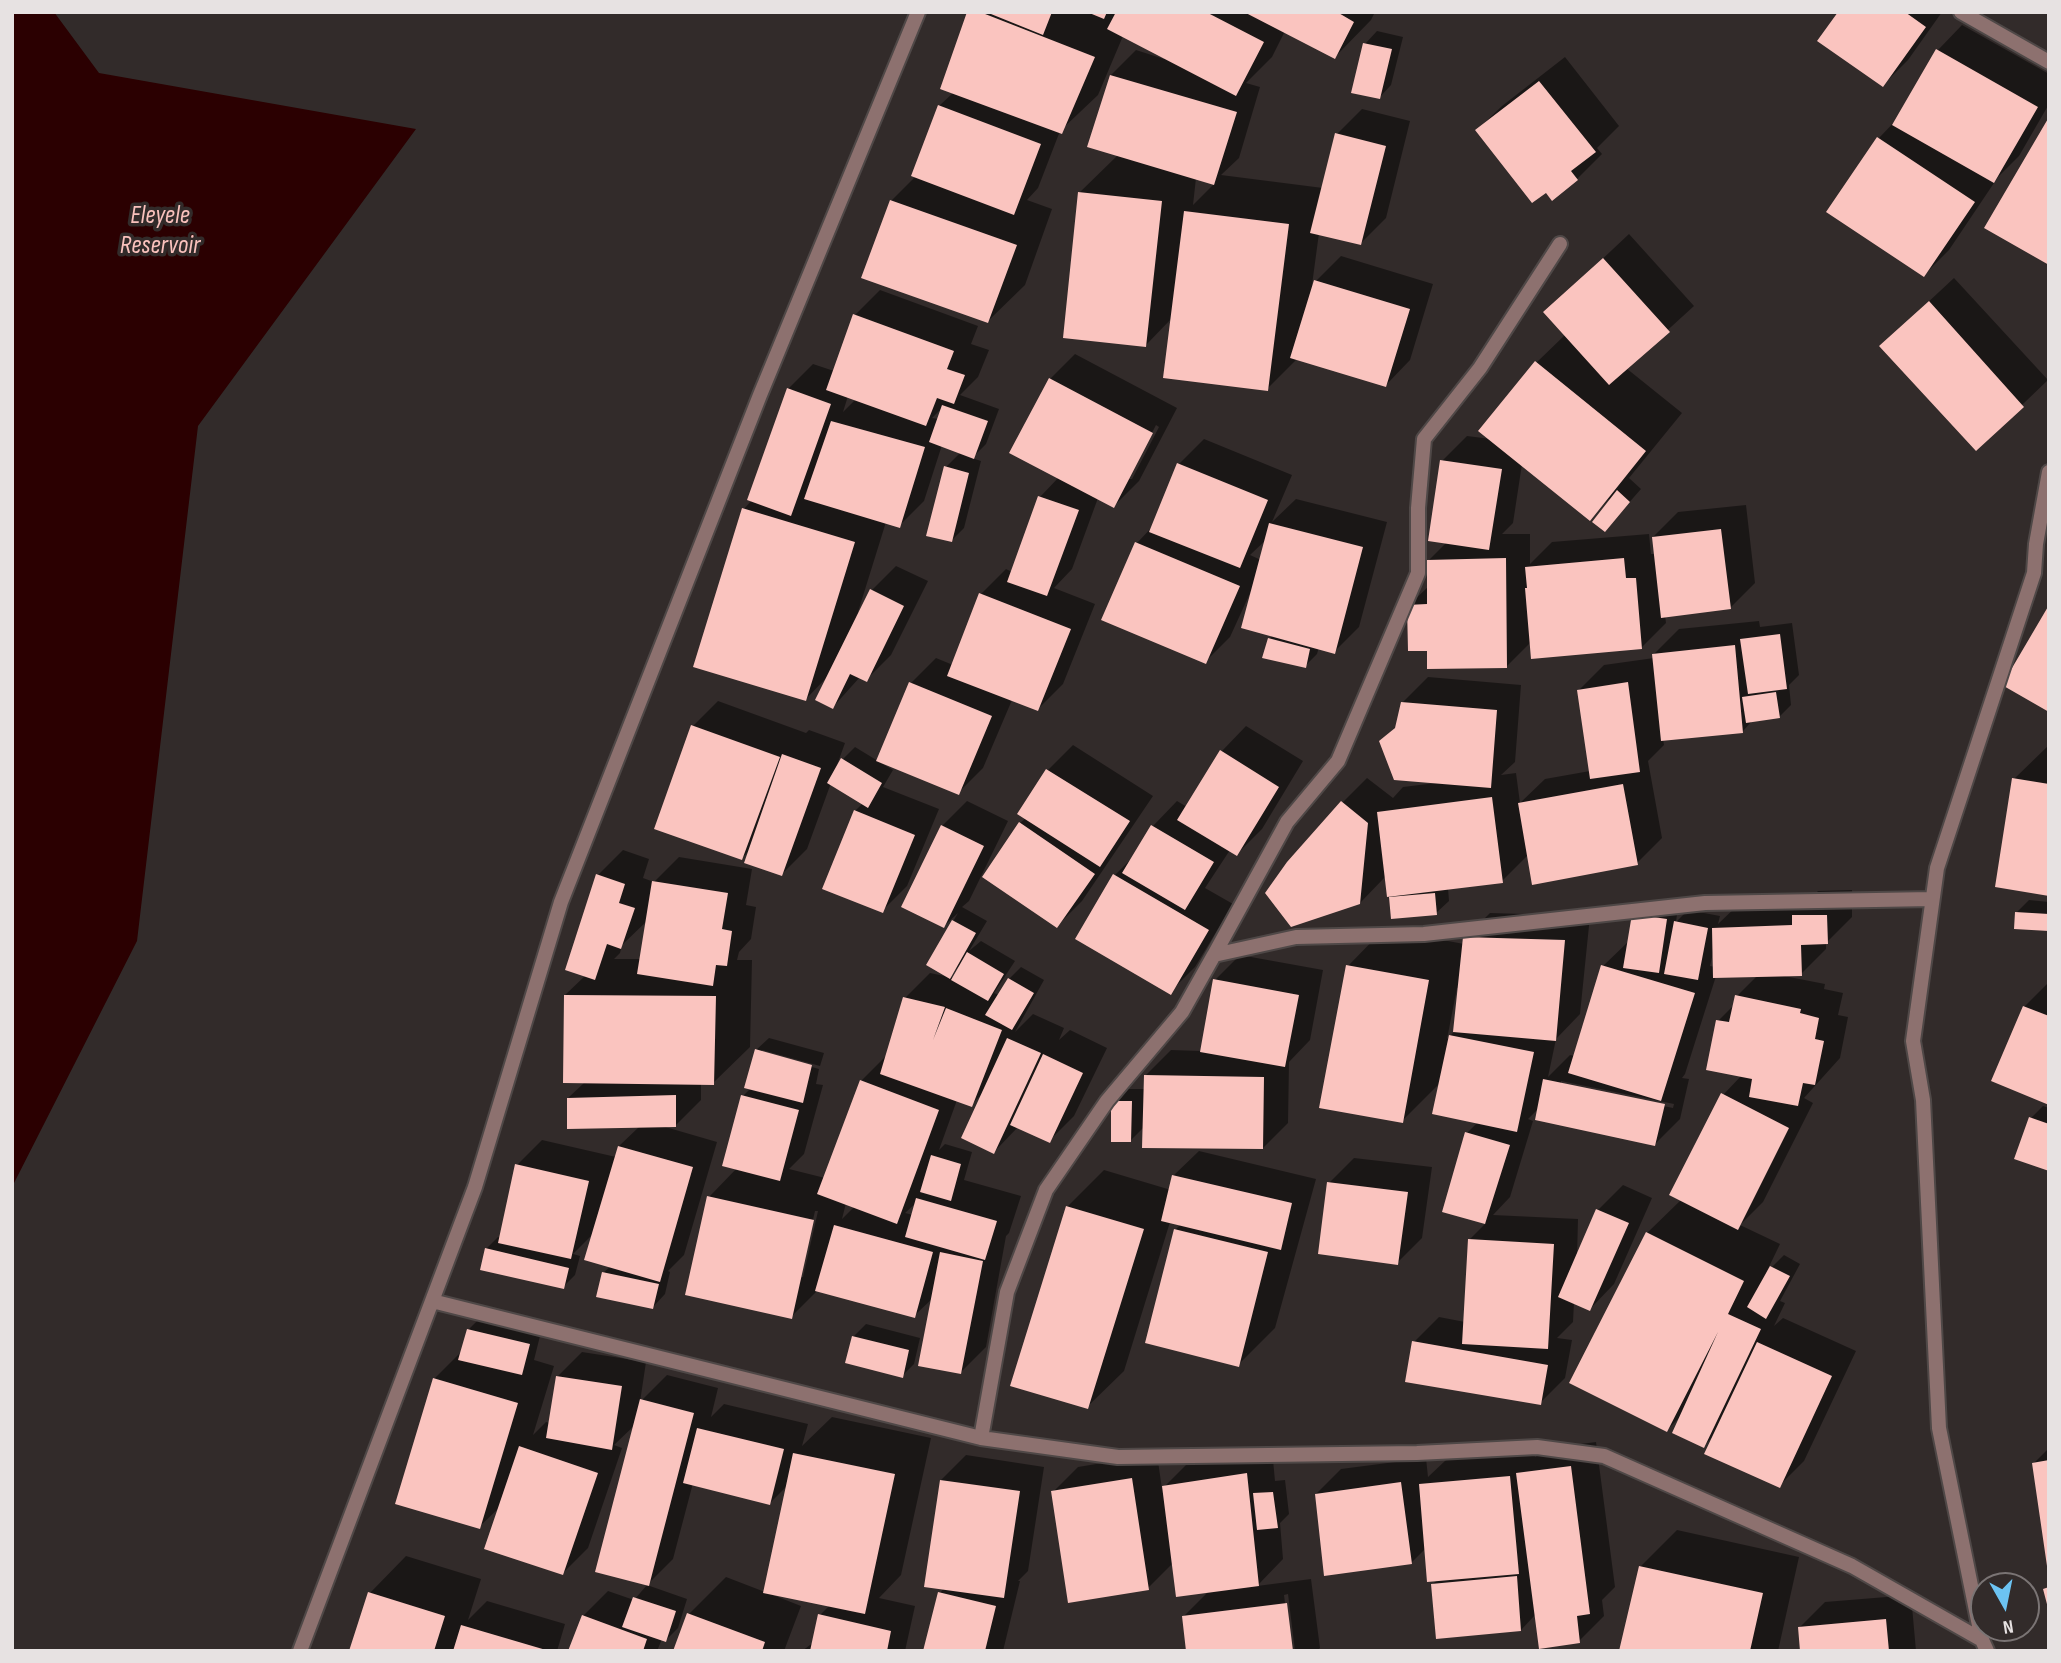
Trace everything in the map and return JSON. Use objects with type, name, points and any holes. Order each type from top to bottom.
[{"type":"street","points":[[300,1651],[475,1187],[562,902],[760,395],[918,12]]},
{"type":"street","points":[[1961,12],[2049,62]]},
{"type":"street","points":[[981,1438],[1007,1292],[1046,1190],[1107,1101],[1182,1012],[1287,822],[1338,761],[1418,573],[1418,509],[1424,439],[1480,368],[1560,244]]},
{"type":"street","points":[[1985,1645],[1939,1428],[1923,1100],[1913,1041],[1937,868],[2034,573],[2036,544],[2049,472]]},
{"type":"street","points":[[1214,955],[1296,937],[1424,934],[1705,903],[1932,899]]},
{"type":"street","points":[[432,1301],[981,1438],[1118,1457],[1417,1453],[1537,1447],[1604,1456],[1852,1566],[1985,1645]]},
{"type":"water","name":"Eleyele Reservoir","points":[[12,12],[54,12],[99,73],[416,129],[198,426],[137,941],[12,1187]]},
{"type":"building","points":[[967,12],[980,12],[1095,57],[1062,134],[940,89]]},
{"type":"building","points":[[986,12],[1052,12],[1043,35]]},
{"type":"building","points":[[1087,12],[1107,12],[1104,19]]},
{"type":"building","points":[[1116,12],[1206,12],[1264,42],[1236,96],[1107,29]]},
{"type":"building","points":[[1244,12],[1337,12],[1354,22],[1335,59]]},
{"type":"building","points":[[1838,12],[1905,12],[1926,27],[1883,87],[1817,41]]},
{"type":"building","points":[[1363,43],[1392,49],[1380,99],[1351,93]]},
{"type":"building","points":[[1936,49],[2038,107],[1994,183],[1892,125]]},
{"type":"building","points":[[1110,75],[1237,112],[1214,185],[1087,147]]},
{"type":"building","points":[[1539,81],[1596,152],[1571,171],[1578,180],[1552,201],[1546,193],[1532,203],[1475,130]]},
{"type":"building","points":[[938,105],[1041,144],[1014,215],[911,176]]},
{"type":"building","points":[[2049,117],[2049,265],[1984,228]]},
{"type":"building","points":[[1335,133],[1386,146],[1361,245],[1310,233]]},
{"type":"building","points":[[1877,137],[1975,202],[1924,277],[1826,212]]},
{"type":"building","points":[[1078,192],[1162,201],[1146,347],[1063,338]]},
{"type":"building","points":[[890,200],[1017,245],[988,323],[861,278]]},
{"type":"building","points":[[1184,211],[1289,224],[1268,391],[1163,378]]},
{"type":"building","points":[[1603,258],[1670,332],[1609,385],[1543,312]]},
{"type":"building","points":[[1314,280],[1410,309],[1386,387],[1290,358]]},
{"type":"building","points":[[1929,301],[2024,407],[1976,451],[1879,346]]},
{"type":"building","points":[[853,314],[954,351],[947,369],[965,375],[954,404],[937,398],[926,426],[826,390]]},
{"type":"building","points":[[1535,361],[1646,451],[1590,521],[1478,431]]},
{"type":"building","points":[[1049,378],[1153,433],[1114,508],[1009,453]]},
{"type":"building","points":[[787,388],[831,404],[791,516],[747,500]]},
{"type":"building","points":[[942,405],[988,421],[974,459],[929,442]]},
{"type":"building","points":[[831,421],[925,447],[900,528],[804,499]]},
{"type":"building","points":[[1440,460],[1502,469],[1489,550],[1428,541]]},
{"type":"building","points":[[1177,463],[1268,500],[1240,568],[1149,532]]},
{"type":"building","points":[[944,466],[969,473],[952,542],[926,536]]},
{"type":"building","points":[[1617,490],[1630,502],[1605,532],[1592,522]]},
{"type":"building","points":[[1038,496],[1079,510],[1047,596],[1007,582]]},
{"type":"building","points":[[742,508],[855,542],[806,701],[693,667]]},
{"type":"building","points":[[1269,523],[1363,547],[1335,654],[1241,628]]},
{"type":"building","points":[[1721,529],[1731,609],[1661,618],[1652,537]]},
{"type":"building","points":[[1135,542],[1240,586],[1206,664],[1101,620]]},
{"type":"building","points":[[1506,558],[1507,668],[1427,669],[1427,651],[1408,651],[1407,605],[1427,604],[1427,560]]},
{"type":"building","points":[[1624,558],[1626,578],[1636,578],[1642,649],[1531,659],[1525,567]]},
{"type":"building","points":[[870,589],[904,606],[867,682],[850,674],[833,709],[815,700]]},
{"type":"building","points":[[979,593],[1071,629],[1038,711],[947,676]]},
{"type":"building","points":[[2049,605],[2049,712],[2002,685]]},
{"type":"building","points":[[1780,634],[1787,689],[1748,694],[1740,639]]},
{"type":"building","points":[[1268,638],[1310,649],[1306,668],[1262,658]]},
{"type":"building","points":[[1735,645],[1743,733],[1661,741],[1652,654]]},
{"type":"building","points":[[909,682],[992,716],[959,795],[876,761]]},
{"type":"building","points":[[1628,682],[1640,772],[1590,779],[1577,690]]},
{"type":"building","points":[[1776,692],[1780,718],[1746,723],[1742,697]]},
{"type":"building","points":[[1401,702],[1497,710],[1491,788],[1394,780],[1379,741],[1395,728]]},
{"type":"building","points":[[691,725],[780,757],[742,860],[654,829]]},
{"type":"building","points":[[1220,750],[1279,787],[1237,856],[1177,820]]},
{"type":"building","points":[[782,754],[821,768],[782,876],[744,863]]},
{"type":"building","points":[[841,758],[882,783],[868,808],[827,783]]},
{"type":"building","points":[[1046,769],[1130,821],[1100,867],[1017,814]]},
{"type":"building","points":[[2012,778],[2049,784],[2049,896],[1995,887]]},
{"type":"building","points":[[1623,784],[1638,865],[1532,885],[1518,803]]},
{"type":"building","points":[[1492,797],[1503,883],[1387,897],[1377,812]]},
{"type":"building","points":[[1341,801],[1368,823],[1360,904],[1291,927],[1265,893],[1287,862]]},
{"type":"building","points":[[854,810],[915,835],[883,913],[822,889]]},
{"type":"building","points":[[1019,822],[1095,874],[1057,928],[982,877]]},
{"type":"building","points":[[941,825],[984,846],[944,928],[901,907]]},
{"type":"building","points":[[1151,825],[1214,862],[1185,910],[1122,873]]},
{"type":"building","points":[[596,874],[625,884],[619,903],[635,908],[621,949],[607,944],[595,980],[565,970]]},
{"type":"building","points":[[1113,874],[1209,930],[1171,995],[1075,939]]},
{"type":"building","points":[[652,881],[728,893],[722,929],[732,931],[727,966],[716,965],[713,986],[637,974]]},
{"type":"building","points":[[1435,893],[1437,915],[1391,919],[1389,897]]},
{"type":"building","points":[[2015,912],[2049,914],[2049,931],[2014,929]]},
{"type":"building","points":[[1632,914],[1667,919],[1659,973],[1623,968]]},
{"type":"building","points":[[1792,915],[1827,915],[1828,944],[1801,945],[1802,976],[1713,978],[1712,928],[1792,925]]},
{"type":"building","points":[[952,920],[976,933],[950,979],[926,965]]},
{"type":"building","points":[[1674,921],[1708,928],[1698,980],[1664,974]]},
{"type":"building","points":[[1463,937],[1565,940],[1556,1041],[1453,1032]]},
{"type":"building","points":[[967,952],[1004,974],[988,1001],[951,980]]},
{"type":"building","points":[[1346,965],[1429,980],[1403,1123],[1319,1108]]},
{"type":"building","points":[[1601,965],[1695,993],[1661,1101],[1568,1073]]},
{"type":"building","points":[[1008,978],[1034,993],[1012,1030],[985,1015]]},
{"type":"building","points":[[1213,979],[1299,995],[1285,1067],[1200,1052]]},
{"type":"building","points":[[564,995],[716,996],[714,1085],[563,1083]]},
{"type":"building","points":[[1735,995],[1801,1009],[1800,1013],[1819,1018],[1815,1039],[1824,1041],[1815,1085],[1803,1083],[1798,1106],[1749,1097],[1752,1079],[1706,1070],[1716,1020],[1729,1022]]},
{"type":"building","points":[[903,997],[945,1007],[933,1040],[946,1008],[1002,1030],[972,1107],[880,1074]]},
{"type":"building","points":[[2023,1006],[2049,1016],[2049,1105],[1991,1081]]},
{"type":"building","points":[[1449,1035],[1534,1052],[1517,1132],[1432,1114]]},
{"type":"building","points":[[1007,1038],[1041,1053],[994,1154],[961,1138]]},
{"type":"building","points":[[755,1049],[812,1065],[803,1103],[744,1088]]},
{"type":"building","points":[[1043,1054],[1083,1073],[1050,1143],[1010,1125]]},
{"type":"building","points":[[1144,1075],[1264,1077],[1263,1149],[1142,1148]]},
{"type":"building","points":[[1543,1079],[1665,1104],[1655,1146],[1535,1120]]},
{"type":"building","points":[[860,1080],[939,1110],[897,1224],[817,1194]]},
{"type":"building","points":[[1721,1093],[1789,1128],[1738,1230],[1669,1195]]},
{"type":"building","points":[[676,1095],[676,1127],[567,1129],[567,1098]]},
{"type":"building","points":[[741,1095],[799,1110],[780,1181],[722,1166]]},
{"type":"building","points":[[1111,1101],[1132,1101],[1131,1142],[1111,1142]]},
{"type":"building","points":[[2029,1117],[2049,1124],[2049,1171],[2014,1159]]},
{"type":"building","points":[[1465,1132],[1510,1145],[1485,1224],[1442,1212]]},
{"type":"building","points":[[618,1146],[693,1167],[660,1282],[584,1260]]},
{"type":"building","points":[[931,1155],[961,1164],[951,1201],[920,1192]]},
{"type":"building","points":[[515,1164],[589,1181],[571,1259],[498,1243]]},
{"type":"building","points":[[1172,1175],[1292,1203],[1281,1250],[1161,1221]]},
{"type":"building","points":[[1327,1182],[1408,1192],[1398,1265],[1318,1254]]},
{"type":"building","points":[[707,1196],[814,1220],[792,1319],[685,1295]]},
{"type":"building","points":[[916,1198],[997,1221],[985,1260],[905,1237]]},
{"type":"building","points":[[1066,1206],[1144,1229],[1088,1409],[1010,1386]]},
{"type":"building","points":[[1596,1209],[1629,1223],[1590,1311],[1558,1297]]},
{"type":"building","points":[[834,1225],[933,1252],[915,1318],[815,1291]]},
{"type":"building","points":[[1174,1229],[1268,1252],[1239,1367],[1145,1343]]},
{"type":"building","points":[[1646,1232],[1744,1281],[1728,1314],[1761,1329],[1704,1448],[1672,1433],[1718,1332],[1667,1432],[1569,1383]]},
{"type":"building","points":[[1468,1239],[1554,1244],[1548,1349],[1462,1344]]},
{"type":"building","points":[[485,1248],[569,1268],[564,1289],[480,1270]]},
{"type":"building","points":[[940,1252],[983,1261],[961,1374],[918,1366]]},
{"type":"building","points":[[1770,1266],[1790,1276],[1766,1319],[1747,1307]]},
{"type":"building","points":[[602,1272],[659,1284],[653,1309],[596,1297]]},
{"type":"building","points":[[467,1329],[530,1344],[522,1375],[458,1360]]},
{"type":"building","points":[[852,1336],[909,1350],[903,1378],[845,1363]]},
{"type":"building","points":[[1412,1341],[1548,1365],[1541,1405],[1405,1382]]},
{"type":"building","points":[[1757,1342],[1832,1376],[1780,1488],[1704,1454]]},
{"type":"building","points":[[556,1376],[622,1386],[612,1450],[546,1438]]},
{"type":"building","points":[[433,1378],[518,1403],[480,1529],[395,1504]]},
{"type":"building","points":[[640,1399],[694,1413],[649,1586],[595,1572]]},
{"type":"building","points":[[697,1428],[784,1449],[770,1505],[683,1483]]},
{"type":"building","points":[[519,1446],[598,1473],[563,1575],[484,1549]]},
{"type":"building","points":[[793,1453],[895,1474],[865,1614],[763,1593]]},
{"type":"building","points":[[2049,1460],[2049,1566],[2047,1566],[2032,1463]]},
{"type":"building","points":[[1571,1466],[1590,1614],[1577,1616],[1580,1643],[1539,1649],[1516,1473]]},
{"type":"building","points":[[1247,1473],[1259,1586],[1176,1597],[1162,1486]]},
{"type":"building","points":[[1510,1476],[1519,1574],[1427,1582],[1419,1484]]},
{"type":"building","points":[[1132,1478],[1149,1590],[1068,1603],[1051,1491]]},
{"type":"building","points":[[940,1480],[1020,1491],[1004,1598],[924,1587]]},
{"type":"building","points":[[1401,1482],[1412,1564],[1324,1576],[1315,1494]]},
{"type":"building","points":[[1273,1492],[1278,1528],[1257,1530],[1253,1493]]},
{"type":"building","points":[[1639,1566],[1763,1593],[1750,1651],[1619,1651]]},
{"type":"building","points":[[1517,1576],[1521,1631],[1436,1639],[1431,1584]]},
{"type":"building","points":[[2049,1587],[2049,1608],[2048,1608],[2043,1589]]},
{"type":"building","points":[[368,1592],[445,1616],[434,1651],[349,1651]]},
{"type":"building","points":[[938,1592],[996,1606],[985,1651],[923,1651]]},
{"type":"building","points":[[633,1597],[676,1611],[666,1642],[622,1627]]},
{"type":"building","points":[[1287,1603],[1293,1651],[1186,1651],[1182,1616]]},
{"type":"building","points":[[687,1613],[765,1642],[762,1651],[673,1651]]},
{"type":"building","points":[[818,1614],[891,1631],[887,1651],[810,1651]]},
{"type":"building","points":[[582,1615],[647,1639],[643,1651],[568,1651]]},
{"type":"building","points":[[1886,1619],[1889,1651],[1800,1651],[1798,1627]]},
{"type":"building","points":[[461,1625],[546,1650],[546,1651],[453,1651]]}]
